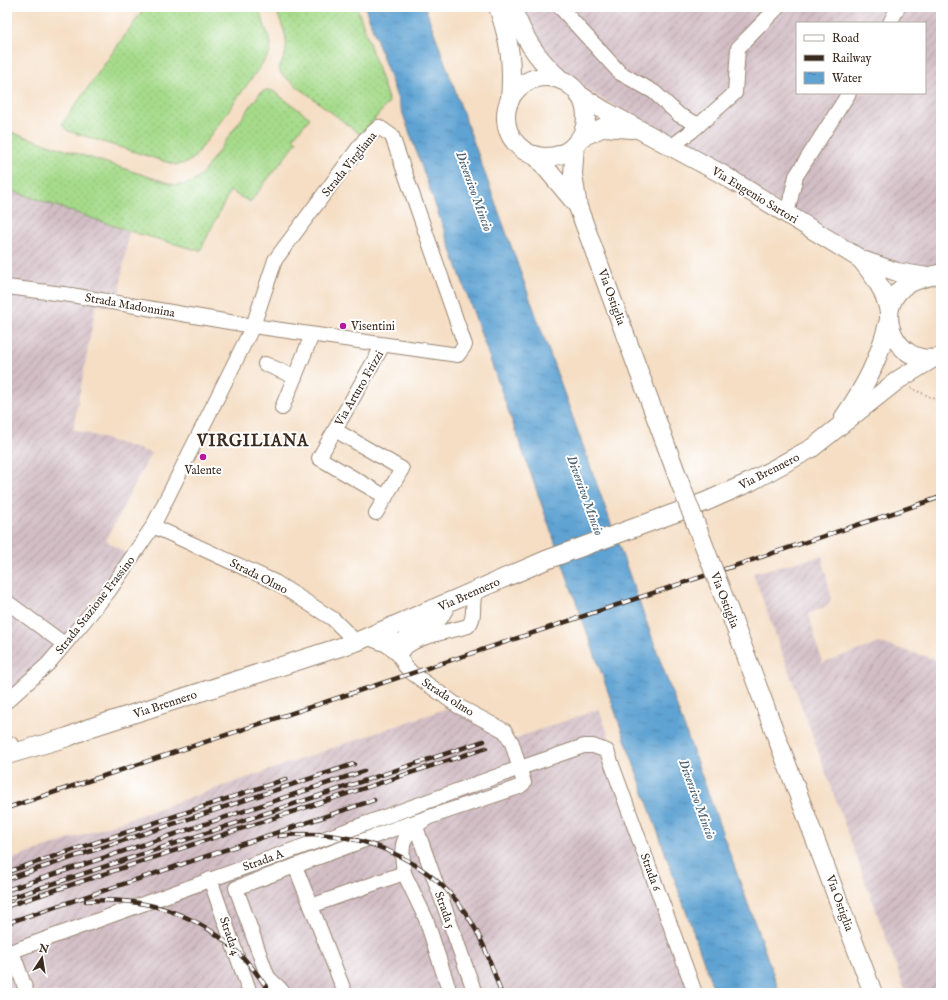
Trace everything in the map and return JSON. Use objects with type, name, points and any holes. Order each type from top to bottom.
[{"type":"main road","points":[[498,7],[507,34],[511,54],[510,100],[506,114],[509,131],[519,146],[535,155],[557,155],[566,151],[577,141],[585,123],[586,114],[583,102],[578,94],[568,84],[561,80],[538,58],[529,45],[512,7]]},
{"type":"main road","points":[[510,100],[521,86],[533,80],[548,77],[561,80]]},
{"type":"main road","name":"Via Eugenio Sartori","points":[[578,94],[605,111],[672,146],[862,260],[897,272],[934,275]]},
{"type":"main road","name":"Via Eugenio Sartori","points":[[577,141],[604,127],[613,126],[646,132]]},
{"type":"main road","name":"Via Ostiglia","points":[[577,141],[573,167],[578,207],[680,484],[873,993]]},
{"type":"main road","name":"Via Ostiglia","points":[[535,155],[578,207]]},
{"type":"main road","name":"Via Eugenio Sartori","points":[[862,260],[880,285],[886,298],[892,334],[901,347],[917,357],[936,358]]},
{"type":"main road","name":"Via Brennero","points":[[836,430],[871,374],[881,349],[895,297],[910,283],[934,275]]},
{"type":"main road","name":"Via Brennero","points":[[8,747],[89,728],[368,637],[546,560],[705,502],[750,482],[812,448],[898,380],[936,358]]},
{"type":"street","points":[[560,7],[620,73],[654,92],[679,115],[699,125]]},
{"type":"street","points":[[672,146],[699,125],[735,93],[738,48],[778,7]]},
{"type":"street","points":[[890,22],[898,7]]},
{"type":"street","points":[[786,214],[796,176],[848,94]]},
{"type":"street","name":"Strada Virgliana","points":[[254,326],[275,260],[365,139],[379,127],[392,136],[465,345]]},
{"type":"street","name":"Strada Madonnina","points":[[7,287],[71,295],[312,335],[458,355],[465,345]]},
{"type":"street","name":"Strada Stazione Frassino","points":[[7,701],[48,664],[109,591],[153,526],[254,326]]},
{"type":"street","points":[[282,408],[312,335]]},
{"type":"street","name":"Via Arturo Frizzi","points":[[383,345],[319,458],[386,497]]},
{"type":"street","points":[[264,364],[295,377]]},
{"type":"street","name":"Via Arturo Frizzi","points":[[335,430],[405,464],[376,513]]},
{"type":"street","name":"Strada Olmo","points":[[153,526],[275,582],[333,618],[368,637]]},
{"type":"street","points":[[399,655],[408,646],[430,636],[443,631],[468,626],[473,616],[473,596],[476,591]]},
{"type":"street","points":[[7,602],[64,644]]},
{"type":"street","points":[[399,655],[400,648],[406,636],[442,618],[450,602]]},
{"type":"street","name":"Strada olmo","points":[[368,637],[394,639],[399,655],[405,666],[426,685],[458,706],[505,731],[512,743],[520,768]]},
{"type":"street","name":"Strada A","points":[[10,952],[584,746],[593,746],[607,751]]},
{"type":"street","name":"Strada 6","points":[[607,751],[695,993]]},
{"type":"street","points":[[282,993],[279,986],[270,980],[267,975],[236,888],[429,817],[519,787],[524,783],[520,768]]},
{"type":"street","points":[[429,817],[416,827],[402,844],[401,851],[404,873],[426,919],[450,993]]},
{"type":"street","name":"Strada 5","points":[[416,827],[475,993]]},
{"type":"street","points":[[296,866],[345,993]]},
{"type":"street","points":[[311,906],[404,873]]},
{"type":"street","name":"Strada 4","points":[[210,879],[250,993]]},
{"type":"street","points":[[10,952],[28,993]]},
{"type":"path","points":[[898,380],[941,402]]},
{"type":"shaded area","points":[[520,7],[941,7],[941,267],[926,270],[865,255],[562,74],[532,37]]},
{"type":"shaded area","points":[[7,189],[129,231],[117,307],[96,305],[73,429],[151,453],[106,540],[128,555],[58,646],[7,695]]},
{"type":"shaded area","points":[[822,556],[831,597],[829,605],[809,614],[822,663],[880,643],[941,661],[941,993],[906,993],[753,573]]},
{"type":"shaded area","points":[[451,707],[511,740],[599,709],[702,993],[7,993],[7,861]]},
{"type":"green space","points":[[145,7],[258,7],[271,43],[270,53],[194,158],[186,163],[176,165],[68,131],[62,124]]},
{"type":"green space","points":[[275,7],[357,7],[389,102],[361,135],[281,74],[279,67],[286,51],[286,37]]},
{"type":"green space","points":[[266,90],[273,91],[310,118],[293,138],[297,142],[250,202],[230,191],[200,251],[129,231],[7,189],[7,131],[175,185],[190,183],[202,174],[260,93]]},
{"type":"water","name":"Diversivo Mincio","points":[[365,7],[425,7],[780,993],[715,993]]},
{"type":"railway","points":[[7,808],[941,497]]},
{"type":"railway","points":[[7,899],[484,741]]},
{"type":"railway","points":[[7,906],[486,748]]},
{"type":"railway","points":[[7,879],[354,764]]},
{"type":"railway","points":[[7,890],[364,771]]},
{"type":"railway","points":[[7,872],[286,779]]},
{"type":"railway","points":[[7,923],[374,800]]},
{"type":"railway","points":[[279,836],[307,834],[335,836],[362,842],[389,851],[413,864],[436,880],[456,900],[477,931],[492,966],[501,993]]},
{"type":"railway","points":[[86,901],[114,901],[142,904],[168,910],[192,920],[215,933],[235,950],[254,970],[270,993]]},
{"type":"place","name":"Visentini","points":[[343,326]]},
{"type":"place","name":"Valente","points":[[203,457]]},
{"type":"district","name":"VIRGILIANA","points":[[253,440]]}]
